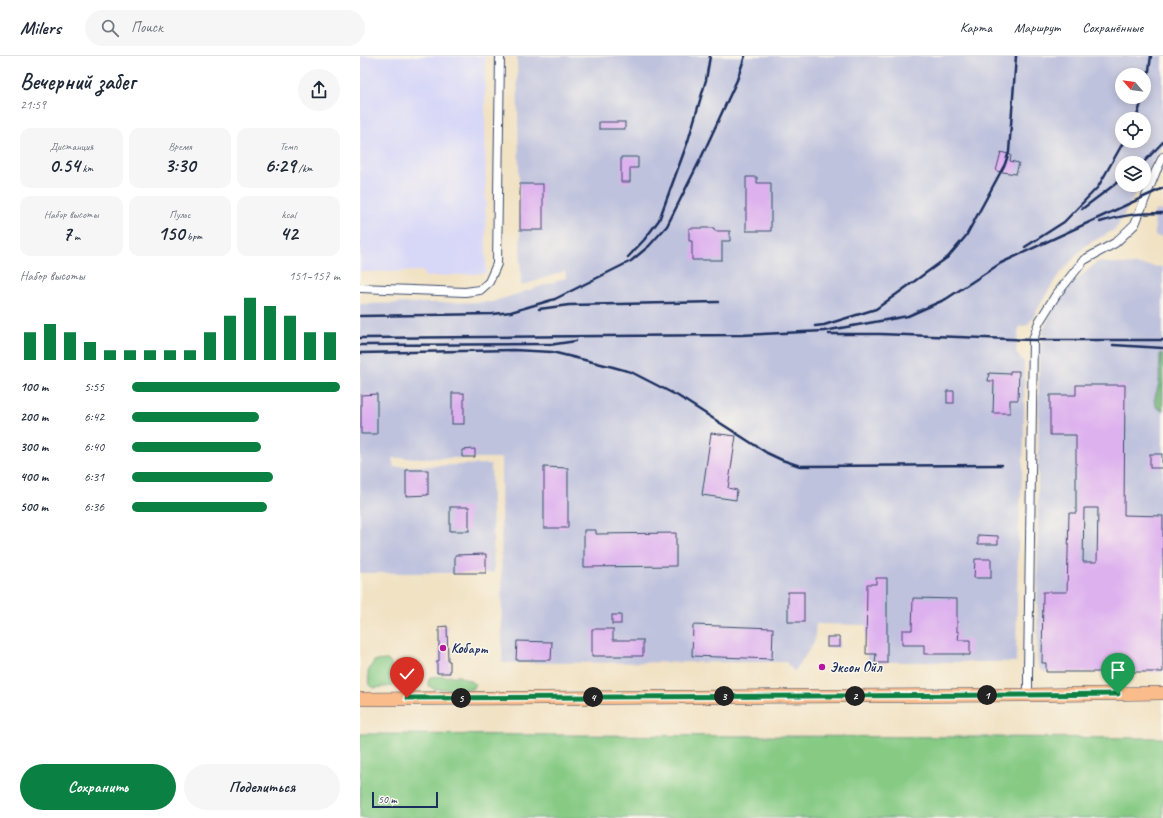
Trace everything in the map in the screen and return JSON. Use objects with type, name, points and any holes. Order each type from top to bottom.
[{"type":"main road","points":[[360,699],[1163,693]]},
{"type":"street","points":[[360,288],[465,292],[480,290],[489,282],[497,264],[500,56]]},
{"type":"street","points":[[1028,695],[1033,340],[1039,322],[1056,295],[1084,260],[1115,243],[1135,224],[1163,157]]},
{"type":"shaded area","points":[[360,56],[485,56],[486,273],[425,277],[423,271],[360,272]]},
{"type":"shaded area","points":[[517,56],[1163,56],[1163,144],[1151,165],[1151,156],[1115,156],[1115,192],[1136,192],[1116,229],[1086,245],[1057,277],[1028,325],[1019,327],[1016,353],[1024,362],[1024,442],[1018,548],[1016,662],[867,662],[867,625],[816,624],[814,643],[794,672],[786,662],[502,663],[501,458],[392,458],[394,467],[491,464],[494,573],[360,573],[360,304],[492,302],[566,278],[565,271],[521,286]]},
{"type":"shaded area","points":[[1163,210],[1163,237],[1155,236],[1154,211]]},
{"type":"shaded area","points":[[1097,262],[1163,267],[1163,670],[1045,672],[1039,668],[1037,660],[1039,353],[1044,328],[1062,293]]},
{"type":"green space","points":[[1160,354],[1163,354],[1163,410],[1157,408],[1154,401],[1159,383]]},
{"type":"green space","points":[[387,660],[390,662],[396,680],[393,686],[373,688],[369,685],[368,672],[374,661]]},
{"type":"green space","points":[[459,676],[475,684],[472,689],[434,689],[428,685],[430,677]]},
{"type":"green space","points":[[360,734],[1163,738],[1163,818],[360,818]]},
{"type":"building","points":[[599,122],[625,122],[625,129],[599,129]]},
{"type":"building","points":[[1001,152],[1011,155],[1010,161],[1019,163],[1016,174],[996,171]]},
{"type":"building","points":[[621,157],[638,157],[638,168],[630,168],[630,182],[621,182]]},
{"type":"building","points":[[746,177],[757,177],[757,183],[771,183],[771,231],[746,231]]},
{"type":"building","points":[[520,184],[543,184],[543,230],[520,230]]},
{"type":"building","points":[[689,228],[714,228],[715,231],[730,231],[730,241],[722,241],[722,260],[692,260],[692,241],[689,241]]},
{"type":"building","points":[[1010,371],[1019,371],[1018,400],[1010,400],[1010,413],[993,413],[994,381],[988,381],[989,373],[1010,374]]},
{"type":"building","points":[[1076,385],[1125,385],[1124,515],[1163,516],[1163,672],[1046,672],[1046,663],[1042,663],[1043,592],[1067,592],[1069,513],[1076,513],[1076,435],[1050,435],[1050,395],[1076,395]],"holes":[[[1084,508],[1098,508],[1097,562],[1083,562]]]},
{"type":"building","points":[[947,391],[954,391],[954,403],[947,403]]},
{"type":"building","points":[[452,393],[464,393],[464,424],[452,424]]},
{"type":"building","points":[[377,394],[377,434],[361,434],[361,395]]},
{"type":"building","points":[[711,433],[736,436],[728,488],[737,490],[736,500],[702,495]]},
{"type":"building","points":[[475,449],[475,457],[462,457],[462,450]]},
{"type":"building","points":[[1150,454],[1162,454],[1162,468],[1150,468]]},
{"type":"building","points":[[544,467],[568,468],[568,528],[544,528]]},
{"type":"building","points":[[406,470],[428,470],[428,495],[406,496]]},
{"type":"building","points":[[450,507],[469,507],[469,531],[450,531]]},
{"type":"building","points":[[584,530],[596,530],[596,534],[676,533],[676,566],[584,567]]},
{"type":"building","points":[[978,535],[998,536],[998,544],[978,544]]},
{"type":"building","points":[[486,554],[486,573],[455,573],[455,555]]},
{"type":"building","points":[[975,559],[991,559],[991,578],[974,578]]},
{"type":"building","points":[[876,578],[887,578],[887,663],[875,663],[876,654],[866,654],[867,584],[876,584]]},
{"type":"building","points":[[788,592],[804,592],[804,622],[788,622]]},
{"type":"building","points":[[913,598],[957,599],[958,640],[970,640],[970,655],[924,654],[924,645],[902,645],[902,630],[912,630]]},
{"type":"building","points":[[612,615],[621,615],[621,624],[612,624]]},
{"type":"building","points":[[693,625],[773,628],[772,659],[692,656]]},
{"type":"building","points":[[447,626],[448,661],[450,661],[450,673],[437,673],[437,661],[439,661],[439,627]]},
{"type":"building","points":[[592,629],[613,629],[613,640],[643,640],[643,656],[592,656]]},
{"type":"building","points":[[827,637],[840,637],[840,647],[827,647]]},
{"type":"building","points":[[517,641],[552,642],[551,660],[516,660]]},
{"type":"railway","points":[[628,257],[644,240],[659,220],[688,141],[706,80],[710,56]]},
{"type":"railway","points":[[360,316],[493,314],[511,312],[555,299],[631,261],[649,246],[667,226],[701,158],[737,80],[745,56]]},
{"type":"railway","points":[[815,326],[824,325],[876,309],[948,257],[966,236],[1005,164],[1009,152],[1016,56]]},
{"type":"railway","points":[[1149,68],[1151,56]]},
{"type":"railway","points":[[1138,112],[1141,104]]},
{"type":"railway","points":[[1150,156],[1163,142]]},
{"type":"railway","points":[[1025,247],[1064,222],[1098,187],[1120,148]]},
{"type":"railway","points":[[1082,209],[1115,184]]},
{"type":"railway","points":[[360,338],[741,335],[824,331],[908,316],[946,299],[1001,263],[1163,188]]},
{"type":"railway","points":[[1100,222],[1131,215],[1163,213]]},
{"type":"railway","points":[[539,309],[569,305],[718,302]]},
{"type":"railway","points":[[829,334],[880,334],[1033,340],[1163,340]]},
{"type":"railway","points":[[549,345],[576,341]]},
{"type":"railway","points":[[360,345],[554,344]]},
{"type":"railway","points":[[1113,345],[1163,348]]},
{"type":"railway","points":[[360,353],[513,350],[552,352],[613,367],[631,372],[678,396],[767,453],[800,466],[1002,465]]},
{"type":"place","name":"Кобарт","points":[[443,648]]},
{"type":"place","name":"Эксон Ойл","points":[[822,667]]},
{"type":"route","points":[[407,698],[1118,694]]}]
